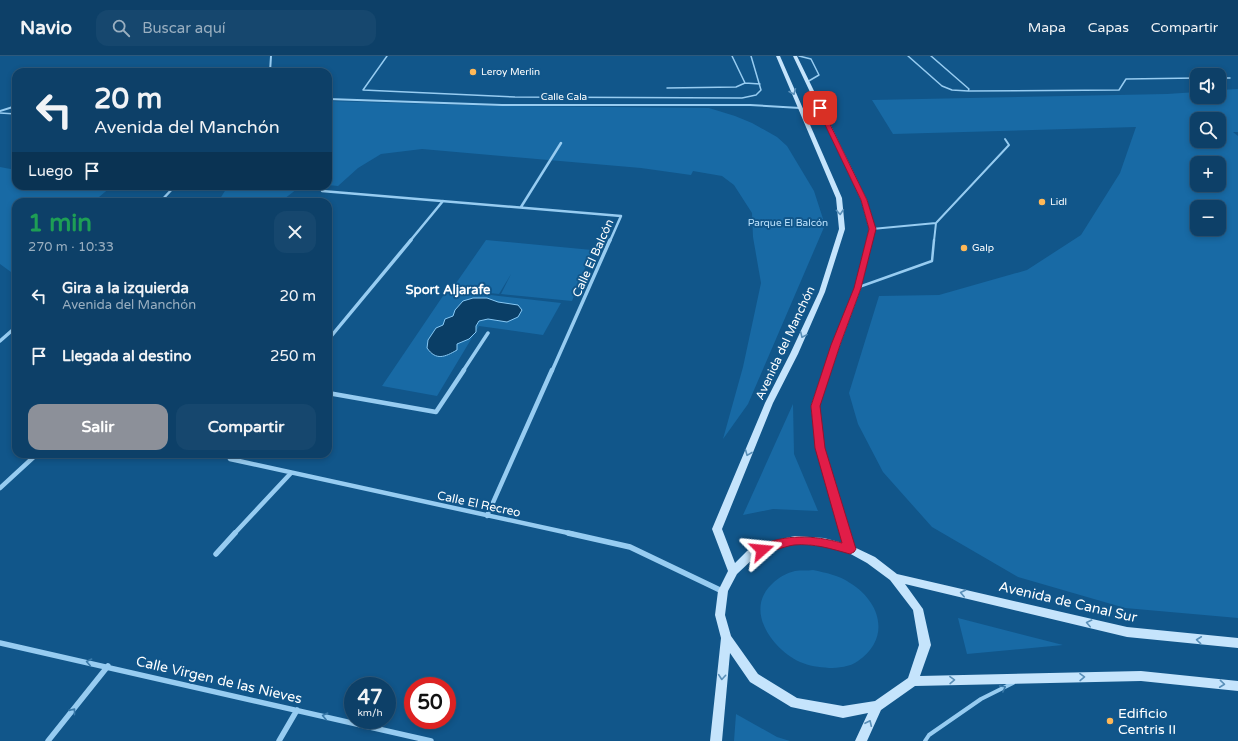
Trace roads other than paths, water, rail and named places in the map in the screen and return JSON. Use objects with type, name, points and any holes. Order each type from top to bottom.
[{"type":"main road","name":"Avenida del Manchón","points":[[733,571],[717,529],[769,403],[794,354],[822,292],[842,229],[839,198],[778,56]]},
{"type":"main road","points":[[795,56],[864,200],[872,229],[858,288],[836,345],[816,406],[820,448],[850,549]]},
{"type":"main road","points":[[716,741],[726,638],[720,615],[723,591],[733,571],[751,554],[772,545],[795,540],[824,542],[850,549],[871,560],[894,577],[918,609],[925,645],[913,681]]},
{"type":"main road","name":"Avenida de Canal Sur","points":[[894,577],[1127,632],[1238,643]]},
{"type":"main road","points":[[726,638],[754,678],[795,703],[843,712],[877,706],[913,681],[1141,676],[1238,686]]},
{"type":"main road","points":[[861,741],[877,706]]},
{"type":"street","points":[[270,68],[271,56]]},
{"type":"street","name":"Calle Cala","points":[[332,99],[502,105],[750,105],[800,108]]},
{"type":"street","points":[[0,112],[12,108]]},
{"type":"street","points":[[521,207],[561,143]]},
{"type":"street","points":[[164,198],[170,190]]},
{"type":"street","name":"Calle El Balcón","points":[[322,191],[621,216],[487,516]]},
{"type":"street","points":[[332,335],[443,201]]},
{"type":"street","points":[[0,340],[12,330]]},
{"type":"street","points":[[332,394],[436,412],[488,333]]},
{"type":"street","points":[[0,488],[33,458]]},
{"type":"street","name":"Calle El Recreo","points":[[230,458],[291,473],[630,547],[723,591]]},
{"type":"street","points":[[216,554],[291,473]]},
{"type":"street","name":"Calle Virgen de las Nieves","points":[[0,643],[108,666],[432,741]]},
{"type":"street","points":[[48,741],[108,666]]},
{"type":"street","points":[[279,741],[297,710]]},
{"type":"lane","points":[[387,56],[363,90],[515,97],[742,98],[756,95],[762,90],[752,56]]},
{"type":"lane","points":[[732,56],[744,83]]},
{"type":"lane","points":[[799,56],[811,59],[819,75],[807,82]]},
{"type":"lane","points":[[908,56],[942,86],[952,90],[1119,90],[1126,80],[1190,78]]},
{"type":"lane","points":[[932,56],[969,89],[968,91]]},
{"type":"lane","points":[[666,88],[736,87],[744,83],[760,84]]},
{"type":"lane","points":[[0,112],[12,114]]},
{"type":"lane","points":[[858,288],[932,260],[936,223],[1009,145],[1004,139]]},
{"type":"lane","points":[[872,229],[936,223]]},
{"type":"lane","points":[[925,741],[929,735],[981,699],[1021,678]]},
{"type":"place","name":"Leroy Merlin","points":[[473,72]]},
{"type":"place","name":"Lidl","points":[[1042,202]]},
{"type":"place","name":"Galp","points":[[964,248]]},
{"type":"place","name":"Edificio Centris II","points":[[1110,721]]},
{"type":"district","name":"Sport Aljarafe","points":[[448,290]]},
{"type":"park label","name":"Parque El Balcón","points":[[788,223]]}]
